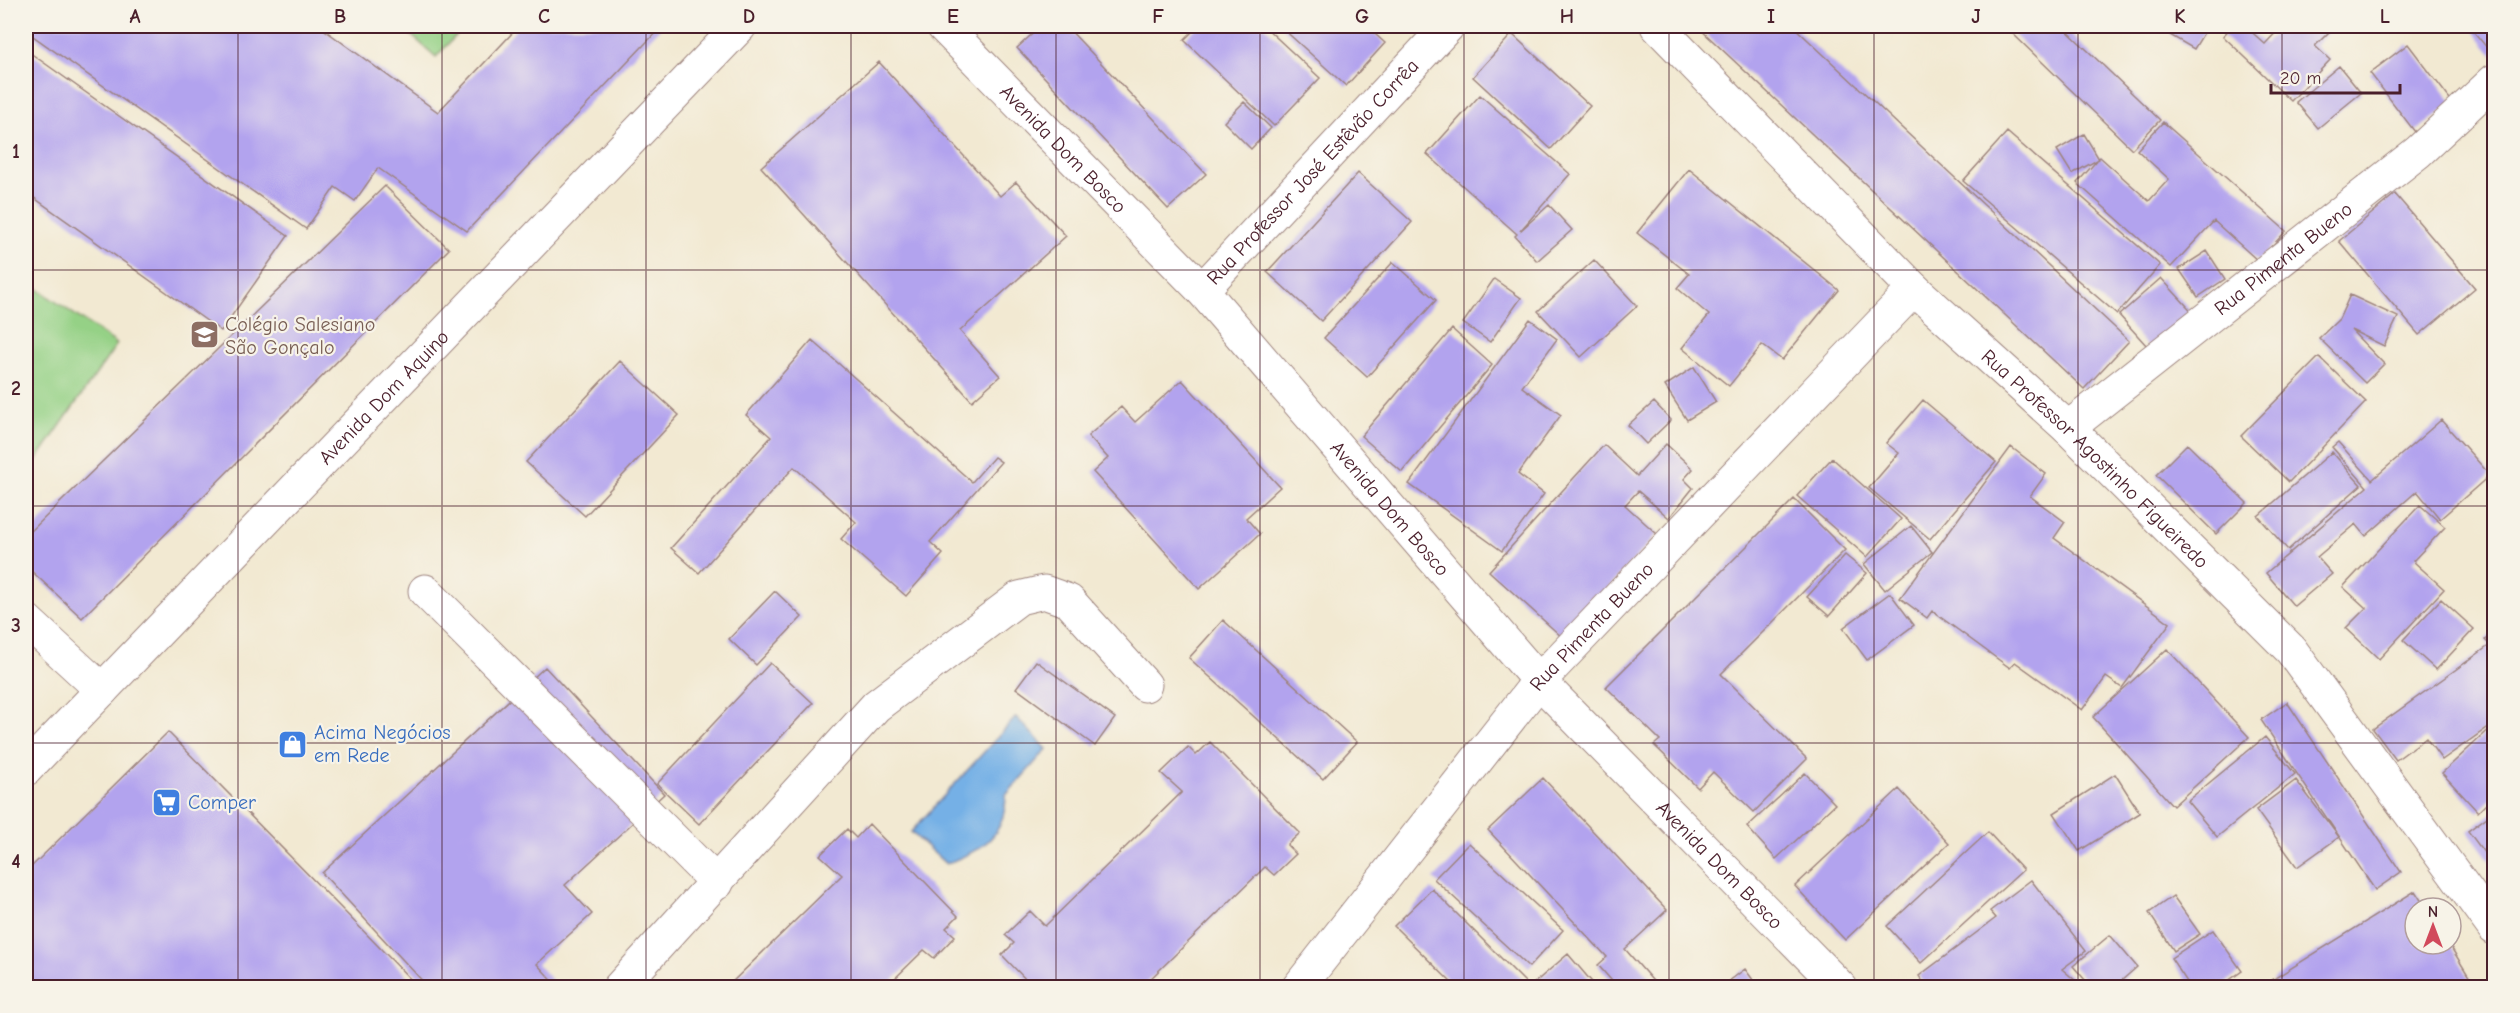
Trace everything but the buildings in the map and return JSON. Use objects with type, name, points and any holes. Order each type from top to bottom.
[{"type":"street","name":"Avenida Dom Aquino","points":[[26,769],[740,26]]},
{"type":"street","name":"Avenida Dom Bosco","points":[[944,26],[1202,290],[1539,681],[1841,987]]},
{"type":"street","name":"Rua Professor José Estêvão Corrêa","points":[[1202,290],[1448,26]]},
{"type":"street","name":"Rua Professor Agostinho Figueiredo","points":[[1657,26],[1914,289],[2068,428],[2291,650],[2494,928]]},
{"type":"street","name":"Rua Pimenta Bueno","points":[[2068,428],[2418,152],[2494,81]]},
{"type":"street","name":"Rua Pimenta Bueno","points":[[1299,987],[1539,681],[1914,289]]},
{"type":"street","points":[[425,591],[717,883]]},
{"type":"street","points":[[619,987],[717,883],[876,706],[1019,598],[1044,592],[1069,601],[1145,685]]},
{"type":"street","points":[[26,620],[102,690]]},
{"type":"green space","points":[[401,26],[465,26],[436,57]]},
{"type":"green space","points":[[26,281],[117,344],[26,475]]},
{"type":"water","points":[[1016,717],[1047,749],[1006,795],[1001,822],[989,840],[981,847],[946,864],[911,832]]},
{"type":"place","name":"Colégio Salesiano São Gonçalo","points":[[204,335]]},
{"type":"place","name":"Acima Negócios em Rede","points":[[293,744]]},
{"type":"place","name":"Comper","points":[[167,802]]}]
